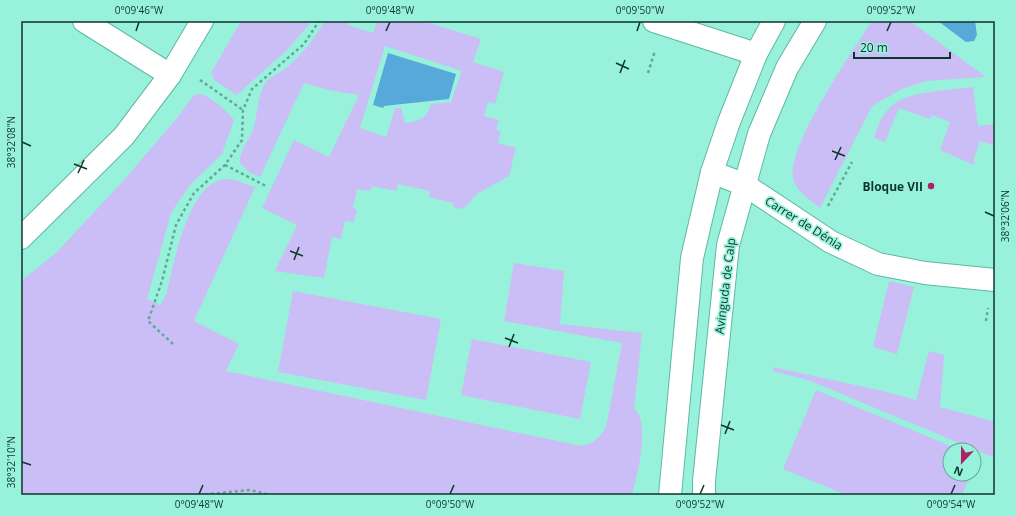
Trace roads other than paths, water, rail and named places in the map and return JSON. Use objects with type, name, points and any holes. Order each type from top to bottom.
[{"type":"street","points":[[84,21],[170,75]]},
{"type":"street","points":[[21,238],[124,136],[170,75],[202,21]]},
{"type":"street","points":[[654,21],[756,54]]},
{"type":"street","points":[[670,495],[692,258],[712,172],[729,122],[756,54],[774,21]]},
{"type":"street","name":"Avinguda de Calp","points":[[704,495],[704,481],[728,245],[759,134],[787,68],[815,21]]},
{"type":"street","name":"Carrer de Dénia","points":[[712,172],[745,185],[831,242],[878,264],[925,273],[995,280]]},
{"type":"water","points":[[938,21],[975,21],[977,35],[974,41],[966,42]]},
{"type":"water","points":[[388,53],[456,74],[449,99],[384,106],[383,108],[373,105]]},
{"type":"place","name":"Bloque VII","points":[[931,186]]}]
